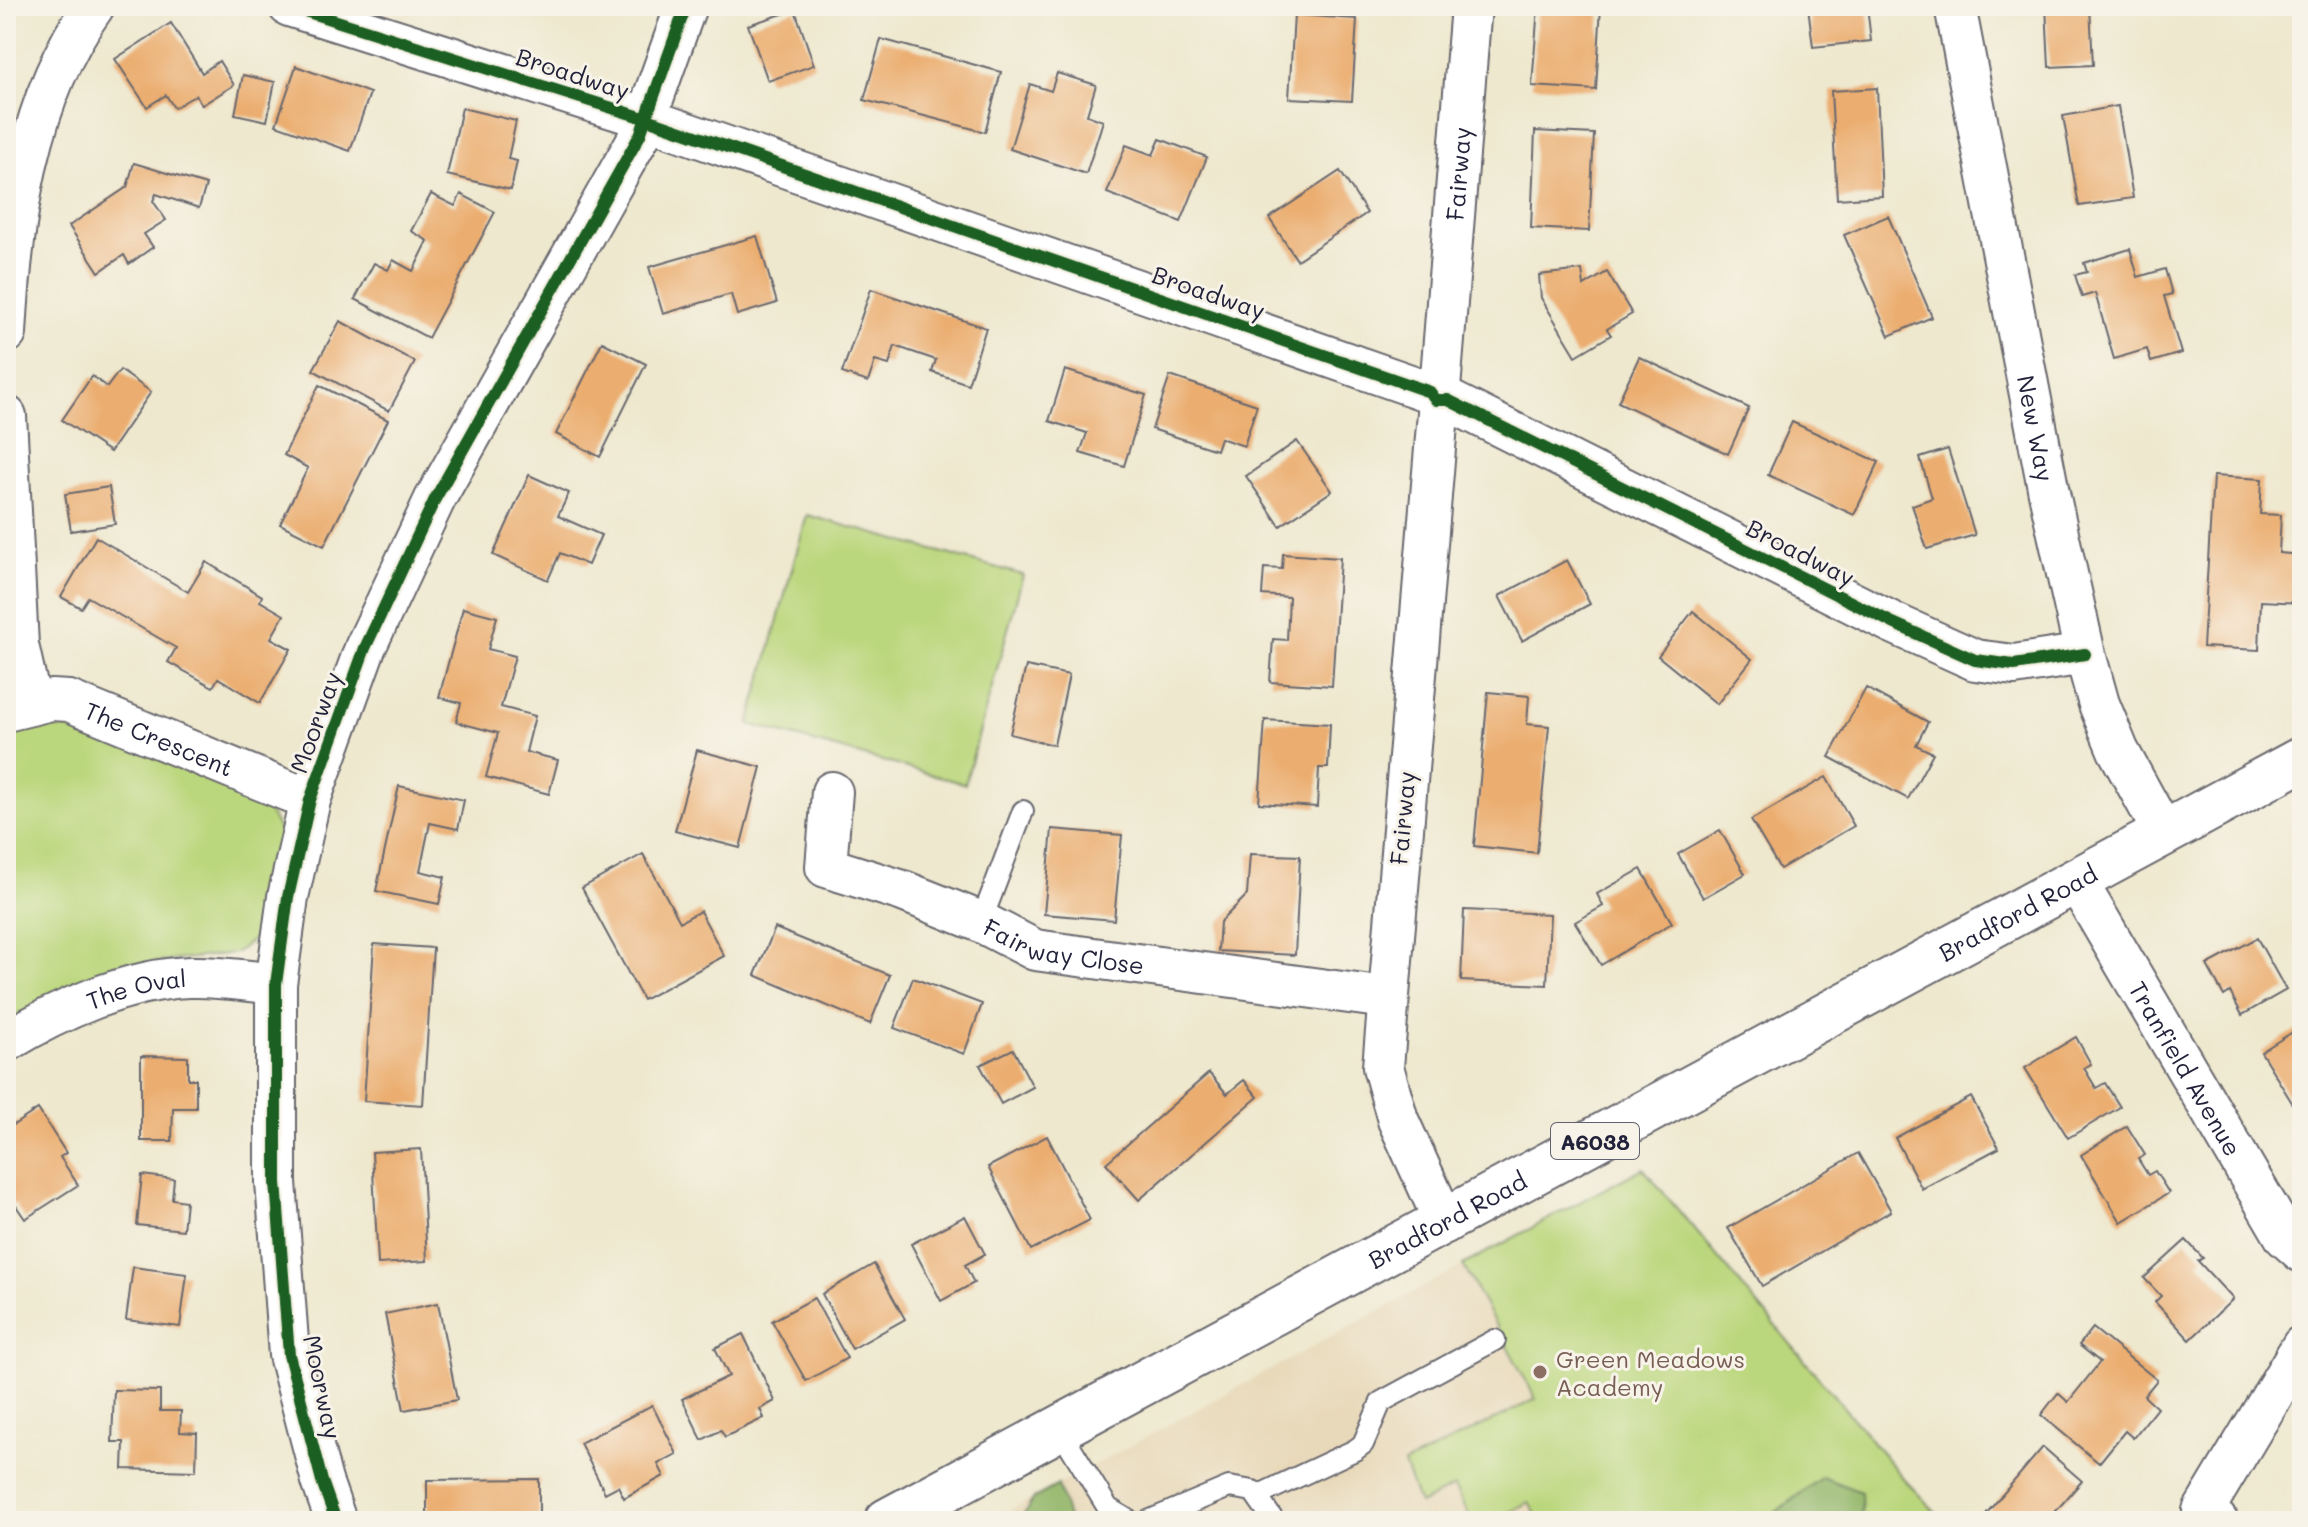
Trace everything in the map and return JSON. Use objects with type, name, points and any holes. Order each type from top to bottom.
[{"type":"main road","name":"Bradford Road","points":[[887,1521],[2302,759]]},
{"type":"street","points":[[6,333],[9,283],[32,141],[70,42],[94,6]]},
{"type":"street","name":"Broadway","points":[[289,6],[647,119],[1439,395],[1893,623],[1975,660],[2014,665],[2085,654]]},
{"type":"street","name":"Moorway","points":[[336,1521],[322,1481],[289,1355],[276,1182],[276,984],[288,897],[310,800],[365,648],[435,499],[647,119],[686,6]]},
{"type":"street","name":"Fairway","points":[[1445,1223],[1398,1120],[1383,1067],[1386,998],[1471,6]]},
{"type":"street","name":"New Way","points":[[1955,6],[2049,493],[2085,654],[2099,704],[2118,750],[2164,834]]},
{"type":"street","points":[[6,416],[18,645],[18,707]]},
{"type":"street","name":"The Crescent","points":[[18,707],[69,701],[92,708],[310,800]]},
{"type":"street","name":"Fairway Close","points":[[832,792],[826,867],[903,891],[981,922],[1035,950],[1386,998]]},
{"type":"street","name":"Tranfield Avenue","points":[[2076,880],[2285,1237],[2302,1252]]},
{"type":"street","name":"The Oval","points":[[6,1042],[101,997],[156,981],[191,977],[276,984]]},
{"type":"street","points":[[2210,1516],[2302,1346]]},
{"type":"lane","points":[[981,922],[1023,811]]},
{"type":"lane","points":[[1257,1496],[1355,1450],[1363,1444],[1381,1402],[1495,1340]]},
{"type":"lane","points":[[1059,1428],[1108,1508],[1130,1521]]},
{"type":"lane","points":[[1148,1521],[1229,1487],[1243,1487],[1257,1496],[1274,1521]]},
{"type":"shaded area","name":"Green Meadows Academy","points":[[1643,1168],[1903,1478],[1944,1521],[991,1521]]},
{"type":"green space","points":[[807,515],[1023,575],[965,784],[749,724]]},
{"type":"green space","points":[[46,718],[69,720],[255,799],[269,812],[282,834],[272,908],[259,935],[235,953],[133,965],[84,981],[6,1021],[6,729]]},
{"type":"green space","name":"Green Meadows Academy","points":[[1643,1168],[1903,1478],[1944,1521],[1540,1521],[1529,1502],[1493,1521],[1472,1521],[1454,1487],[1419,1504],[1404,1464],[1536,1399],[1463,1265]]},
{"type":"green space","points":[[1822,1477],[1861,1492],[1862,1521],[1764,1521]]},
{"type":"green space","points":[[1058,1485],[1069,1521],[1019,1521],[1034,1498]]},
{"type":"building","points":[[1538,6],[1601,6],[1596,90],[1532,86]]},
{"type":"building","points":[[1808,6],[1867,6],[1871,41],[1813,47]]},
{"type":"building","points":[[2046,6],[2090,6],[2093,65],[2049,67]]},
{"type":"building","points":[[795,10],[814,65],[768,81],[748,25]]},
{"type":"building","points":[[1294,15],[1357,19],[1352,101],[1289,98]]},
{"type":"building","points":[[171,23],[202,73],[219,61],[234,85],[202,105],[196,95],[174,108],[166,95],[147,107],[115,59]]},
{"type":"building","points":[[881,39],[1001,72],[985,132],[864,100]]},
{"type":"building","points":[[296,66],[370,93],[350,151],[276,125]]},
{"type":"building","points":[[1057,73],[1096,85],[1087,115],[1103,121],[1086,174],[1010,149],[1030,84],[1051,91]]},
{"type":"building","points":[[243,75],[275,82],[267,121],[235,114]]},
{"type":"building","points":[[1877,88],[1882,196],[1837,199],[1831,91]]},
{"type":"building","points":[[2118,106],[2133,198],[2079,206],[2063,116]]},
{"type":"building","points":[[462,108],[516,121],[508,159],[517,161],[511,190],[447,175]]},
{"type":"building","points":[[1535,131],[1594,134],[1589,231],[1531,228]]},
{"type":"building","points":[[1160,139],[1207,157],[1181,222],[1107,193],[1126,145],[1153,155]]},
{"type":"building","points":[[134,163],[206,185],[199,208],[156,194],[153,201],[166,220],[144,234],[153,247],[129,264],[124,255],[99,272],[69,226],[127,187]]},
{"type":"building","points":[[1340,171],[1367,213],[1297,260],[1269,218]]},
{"type":"building","points":[[431,194],[455,206],[461,194],[495,212],[428,338],[355,299],[374,263],[388,270],[393,260],[413,271],[428,241],[411,231]]},
{"type":"building","points":[[1888,216],[1932,317],[1889,336],[1844,235]]},
{"type":"building","points":[[757,236],[777,303],[737,315],[731,294],[663,314],[649,267]]},
{"type":"building","points":[[2130,249],[2138,277],[2165,269],[2172,294],[2164,296],[2181,353],[2151,362],[2147,349],[2114,359],[2095,293],[2082,297],[2075,275],[2087,272],[2084,263]]},
{"type":"building","points":[[1582,270],[1584,286],[1607,272],[1632,314],[1607,329],[1611,335],[1576,356],[1541,298],[1539,275]]},
{"type":"building","points":[[871,289],[986,328],[968,384],[932,372],[936,360],[895,346],[889,365],[875,361],[868,382],[842,373]]},
{"type":"building","points":[[340,321],[415,362],[389,411],[313,370]]},
{"type":"building","points":[[602,342],[646,364],[600,457],[556,434]]},
{"type":"building","points":[[1639,357],[1749,408],[1728,454],[1618,402]]},
{"type":"building","points":[[120,370],[151,392],[110,452],[62,420],[92,376],[107,387]]},
{"type":"building","points":[[1065,370],[1146,395],[1124,466],[1080,453],[1087,433],[1049,421]]},
{"type":"building","points":[[1170,376],[1257,405],[1244,446],[1220,438],[1216,450],[1152,429]]},
{"type":"building","points":[[319,385],[388,420],[324,546],[280,524],[308,468],[284,455]]},
{"type":"building","points":[[1792,422],[1879,462],[1854,515],[1768,475]]},
{"type":"building","points":[[1297,441],[1332,491],[1280,526],[1246,476]]},
{"type":"building","points":[[1948,449],[1975,535],[1927,549],[1912,505],[1932,498],[1920,458]]},
{"type":"building","points":[[529,475],[569,493],[558,516],[601,535],[588,565],[560,553],[548,580],[493,555]]},
{"type":"building","points":[[2213,476],[2262,479],[2260,514],[2281,515],[2279,553],[2302,555],[2302,603],[2261,601],[2259,650],[2203,647]]},
{"type":"building","points":[[109,487],[115,524],[71,531],[65,494]]},
{"type":"building","points":[[96,537],[188,592],[206,562],[262,596],[260,601],[284,615],[271,638],[291,649],[260,703],[218,678],[213,687],[168,662],[176,648],[88,597],[81,608],[61,597]]},
{"type":"building","points":[[1283,554],[1340,558],[1332,686],[1270,682],[1273,639],[1287,640],[1289,597],[1262,595],[1264,568],[1282,569]]},
{"type":"building","points":[[1567,560],[1590,604],[1522,641],[1499,596]]},
{"type":"building","points":[[463,608],[497,617],[488,649],[515,656],[501,707],[535,716],[526,752],[558,760],[549,794],[486,777],[498,733],[456,722],[461,703],[439,697]]},
{"type":"building","points":[[1693,611],[1752,659],[1717,704],[1658,656]]},
{"type":"building","points":[[1026,666],[1069,675],[1054,745],[1010,734]]},
{"type":"building","points":[[1866,688],[1928,722],[1916,745],[1933,753],[1908,799],[1829,757]]},
{"type":"building","points":[[1488,692],[1529,696],[1527,724],[1549,726],[1537,853],[1474,846]]},
{"type":"building","points":[[1265,720],[1330,724],[1328,768],[1319,768],[1317,807],[1259,803]]},
{"type":"building","points":[[697,750],[761,767],[740,848],[675,831]]},
{"type":"building","points":[[1826,777],[1854,826],[1780,869],[1751,820]]},
{"type":"building","points":[[399,786],[464,800],[458,829],[430,823],[420,871],[445,877],[439,904],[376,891]]},
{"type":"building","points":[[1052,829],[1122,835],[1114,920],[1044,914]]},
{"type":"building","points":[[1720,830],[1745,874],[1703,898],[1678,854]]},
{"type":"building","points":[[643,854],[680,922],[700,911],[724,956],[643,1000],[582,888]]},
{"type":"building","points":[[1250,854],[1300,856],[1295,955],[1218,951],[1220,922],[1247,895]]},
{"type":"building","points":[[1641,869],[1672,923],[1601,965],[1575,922],[1603,906],[1597,894]]},
{"type":"building","points":[[1464,910],[1550,914],[1547,985],[1461,981]]},
{"type":"building","points":[[775,928],[890,975],[870,1024],[755,975]]},
{"type":"building","points":[[2257,938],[2286,990],[2242,1015],[2230,992],[2224,996],[2207,965]]},
{"type":"building","points":[[374,944],[433,948],[423,1105],[364,1101]]},
{"type":"building","points":[[913,978],[982,1004],[964,1054],[894,1028]]},
{"type":"building","points":[[2302,1026],[2302,1119],[2261,1052]]},
{"type":"building","points":[[2076,1037],[2091,1064],[2084,1068],[2096,1088],[2105,1083],[2120,1107],[2068,1138],[2025,1068]]},
{"type":"building","points":[[1013,1049],[1033,1087],[1001,1104],[980,1065]]},
{"type":"building","points":[[141,1056],[188,1057],[188,1079],[196,1079],[196,1108],[173,1108],[172,1141],[141,1141]]},
{"type":"building","points":[[1209,1073],[1227,1094],[1244,1080],[1258,1097],[1139,1200],[1106,1163]]},
{"type":"building","points":[[1971,1097],[1999,1148],[1922,1189],[1895,1138]]},
{"type":"building","points":[[38,1109],[66,1153],[60,1157],[78,1185],[25,1219],[14,1203],[6,1208],[6,1130]]},
{"type":"building","points":[[2127,1126],[2145,1155],[2138,1159],[2148,1175],[2155,1171],[2169,1193],[2121,1222],[2081,1155]]},
{"type":"building","points":[[1047,1136],[1090,1220],[1031,1250],[988,1167]]},
{"type":"building","points":[[421,1149],[427,1261],[378,1264],[372,1152]]},
{"type":"building","points":[[1858,1153],[1891,1211],[1762,1286],[1728,1228]]},
{"type":"building","points":[[142,1175],[174,1179],[172,1199],[186,1201],[183,1230],[137,1225]]},
{"type":"building","points":[[965,1216],[985,1254],[965,1265],[974,1283],[941,1301],[911,1244]]},
{"type":"building","points":[[2186,1240],[2203,1258],[2198,1261],[2233,1299],[2190,1340],[2155,1302],[2161,1296],[2144,1278]]},
{"type":"building","points":[[874,1264],[905,1319],[852,1349],[822,1294]]},
{"type":"building","points":[[133,1267],[187,1274],[180,1327],[126,1320]]},
{"type":"building","points":[[814,1298],[847,1358],[806,1381],[772,1321]]},
{"type":"building","points":[[438,1303],[457,1400],[404,1410],[385,1314]]},
{"type":"building","points":[[2093,1328],[2157,1380],[2144,1396],[2157,1408],[2133,1438],[2125,1431],[2099,1463],[2041,1415],[2058,1393],[2068,1402],[2100,1362],[2079,1345]]},
{"type":"building","points":[[743,1334],[775,1401],[760,1409],[764,1418],[725,1437],[721,1430],[702,1440],[682,1399],[729,1376],[715,1348]]},
{"type":"building","points":[[114,1390],[160,1391],[160,1411],[181,1411],[180,1432],[197,1433],[196,1471],[123,1469],[124,1442],[112,1442]]},
{"type":"building","points":[[652,1405],[677,1454],[658,1464],[664,1476],[624,1498],[618,1486],[605,1493],[580,1443]]},
{"type":"building","points":[[2043,1447],[2082,1481],[2055,1512],[2065,1521],[1980,1521]]},
{"type":"building","points":[[539,1479],[539,1521],[427,1521],[427,1480]]},
{"type":"cycle path","points":[[289,6],[647,119],[1430,392],[1436,400],[1448,400],[1893,623],[1975,660],[2014,665],[2085,654]]},
{"type":"cycle path","points":[[336,1521],[322,1481],[289,1355],[276,1182],[276,984],[288,897],[310,800],[365,648],[435,499],[640,135],[686,6]]},
{"type":"place","name":"Green Meadows Academy","points":[[1540,1372]]}]
